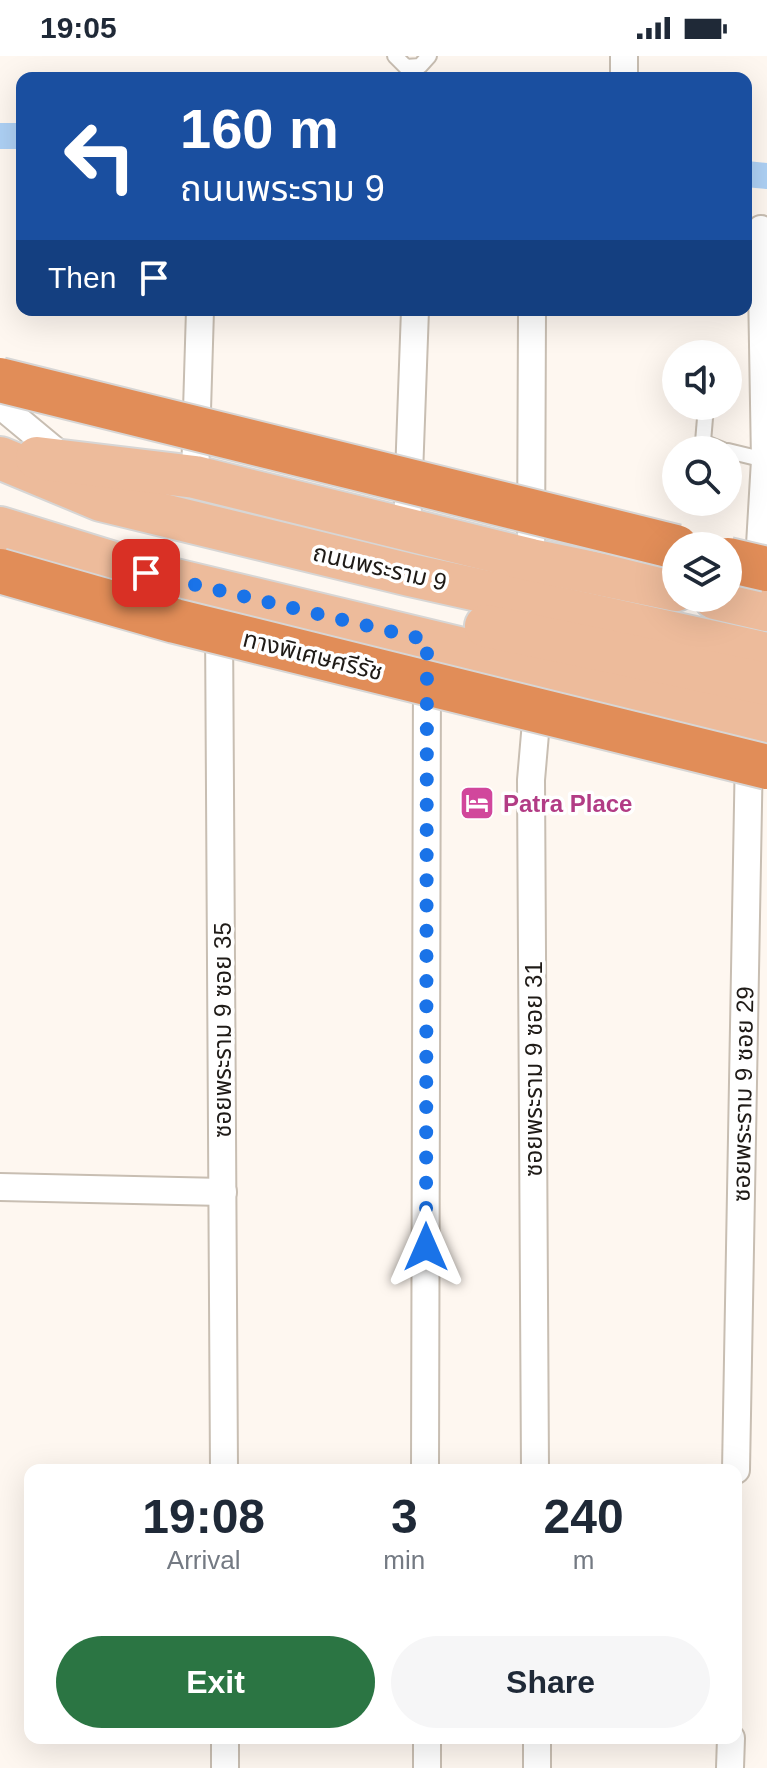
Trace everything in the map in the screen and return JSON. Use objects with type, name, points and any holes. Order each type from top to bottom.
[{"type":"highway","points":[[0,380],[662,544]]},
{"type":"highway","name":"ทางพิเศษศรีรัช","points":[[0,571],[175,621],[767,767]]},
{"type":"highway","points":[[742,574],[764,595]]},
{"type":"main road","name":"ถนนพระราม 9","points":[[0,456],[195,477],[531,560],[662,587]]},
{"type":"main road","name":"ถนนพระราม 9","points":[[0,456],[101,500],[414,608],[761,708]]},
{"type":"main road","name":"ถนนพระราม 9","points":[[0,520],[175,553],[414,608],[541,668],[761,708]]},
{"type":"main road","name":"ถนนพระราม 9","points":[[0,528],[219,590],[414,608],[767,654]]},
{"type":"main road","points":[[742,596],[764,595]]},
{"type":"street","points":[[761,229],[764,595]]},
{"type":"street","points":[[195,477],[200,316]]},
{"type":"street","points":[[407,530],[415,316]]},
{"type":"street","points":[[531,560],[532,316]]},
{"type":"street","points":[[0,405],[69,462]]},
{"type":"street","name":"ซอยพระราม 9 ซอย 35","points":[[219,590],[224,1464]]},
{"type":"street","points":[[414,608],[425,1464]]},
{"type":"street","name":"ซอยพระราม 9 ซอย 31","points":[[535,1464],[531,780],[541,668]]},
{"type":"street","name":"ซอยพระราม 9 ซอย 29","points":[[736,1464],[761,708]]},
{"type":"street","points":[[0,1187],[223,1192]]},
{"type":"street","points":[[225,1744],[225,1768]]},
{"type":"street","points":[[427,1744],[427,1768]]},
{"type":"street","points":[[537,1744],[537,1768]]},
{"type":"lane","points":[[395,56],[406,67],[420,66],[429,56]]},
{"type":"lane","points":[[742,455],[765,460]]},
{"type":"waterway","points":[[0,136],[16,136]]},
{"type":"waterway","points":[[752,175],[767,176]]},
{"type":"place","name":"Patra Place","points":[[477,803]]},
{"type":"route","points":[[146,573],[427,640],[426,1247]]}]
